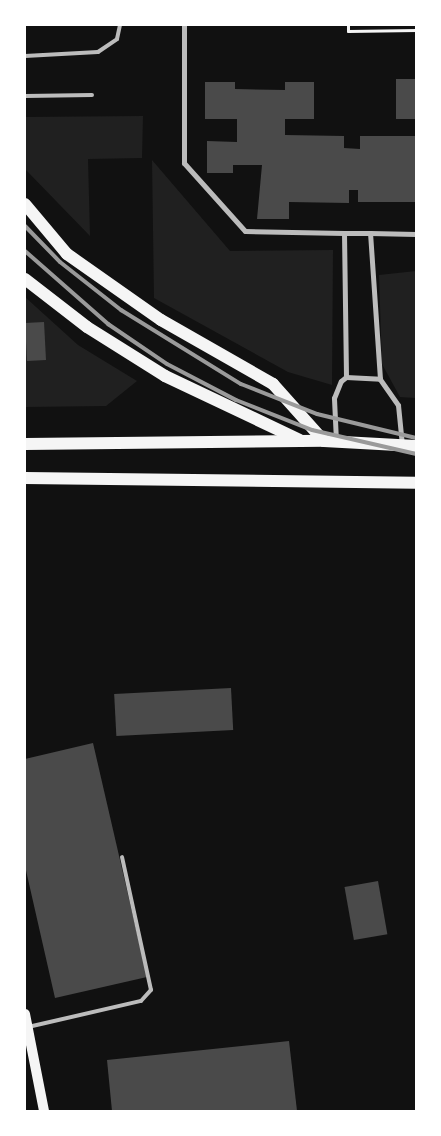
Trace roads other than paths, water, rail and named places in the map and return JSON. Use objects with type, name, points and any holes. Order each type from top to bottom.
[{"type":"main road","points":[[25,204],[68,254],[161,320],[273,384],[330,442]]},
{"type":"main road","points":[[25,279],[87,326],[165,376],[305,443]]},
{"type":"main road","points":[[25,444],[330,442],[416,446]]},
{"type":"main road","points":[[25,478],[416,483]]},
{"type":"main road","points":[[25,1014],[44,1111]]},
{"type":"street","points":[[184,25],[184,163],[245,231],[416,234]]},
{"type":"street","points":[[330,442],[334,398],[346,376],[344,233]]},
{"type":"street","points":[[370,233],[380,378],[398,405],[402,446]]},
{"type":"street","points":[[346,376],[380,378]]},
{"type":"lane","points":[[25,56],[98,52],[117,39],[120,25]]},
{"type":"lane","points":[[25,96],[92,96]]},
{"type":"lane","points":[[28,1028],[141,1001],[151,990],[122,856]]},
{"type":"railway","points":[[25,226],[60,262],[121,310],[241,384],[317,414],[416,438]]},
{"type":"railway","points":[[25,251],[108,324],[167,364],[236,400],[312,430],[416,454]]}]
